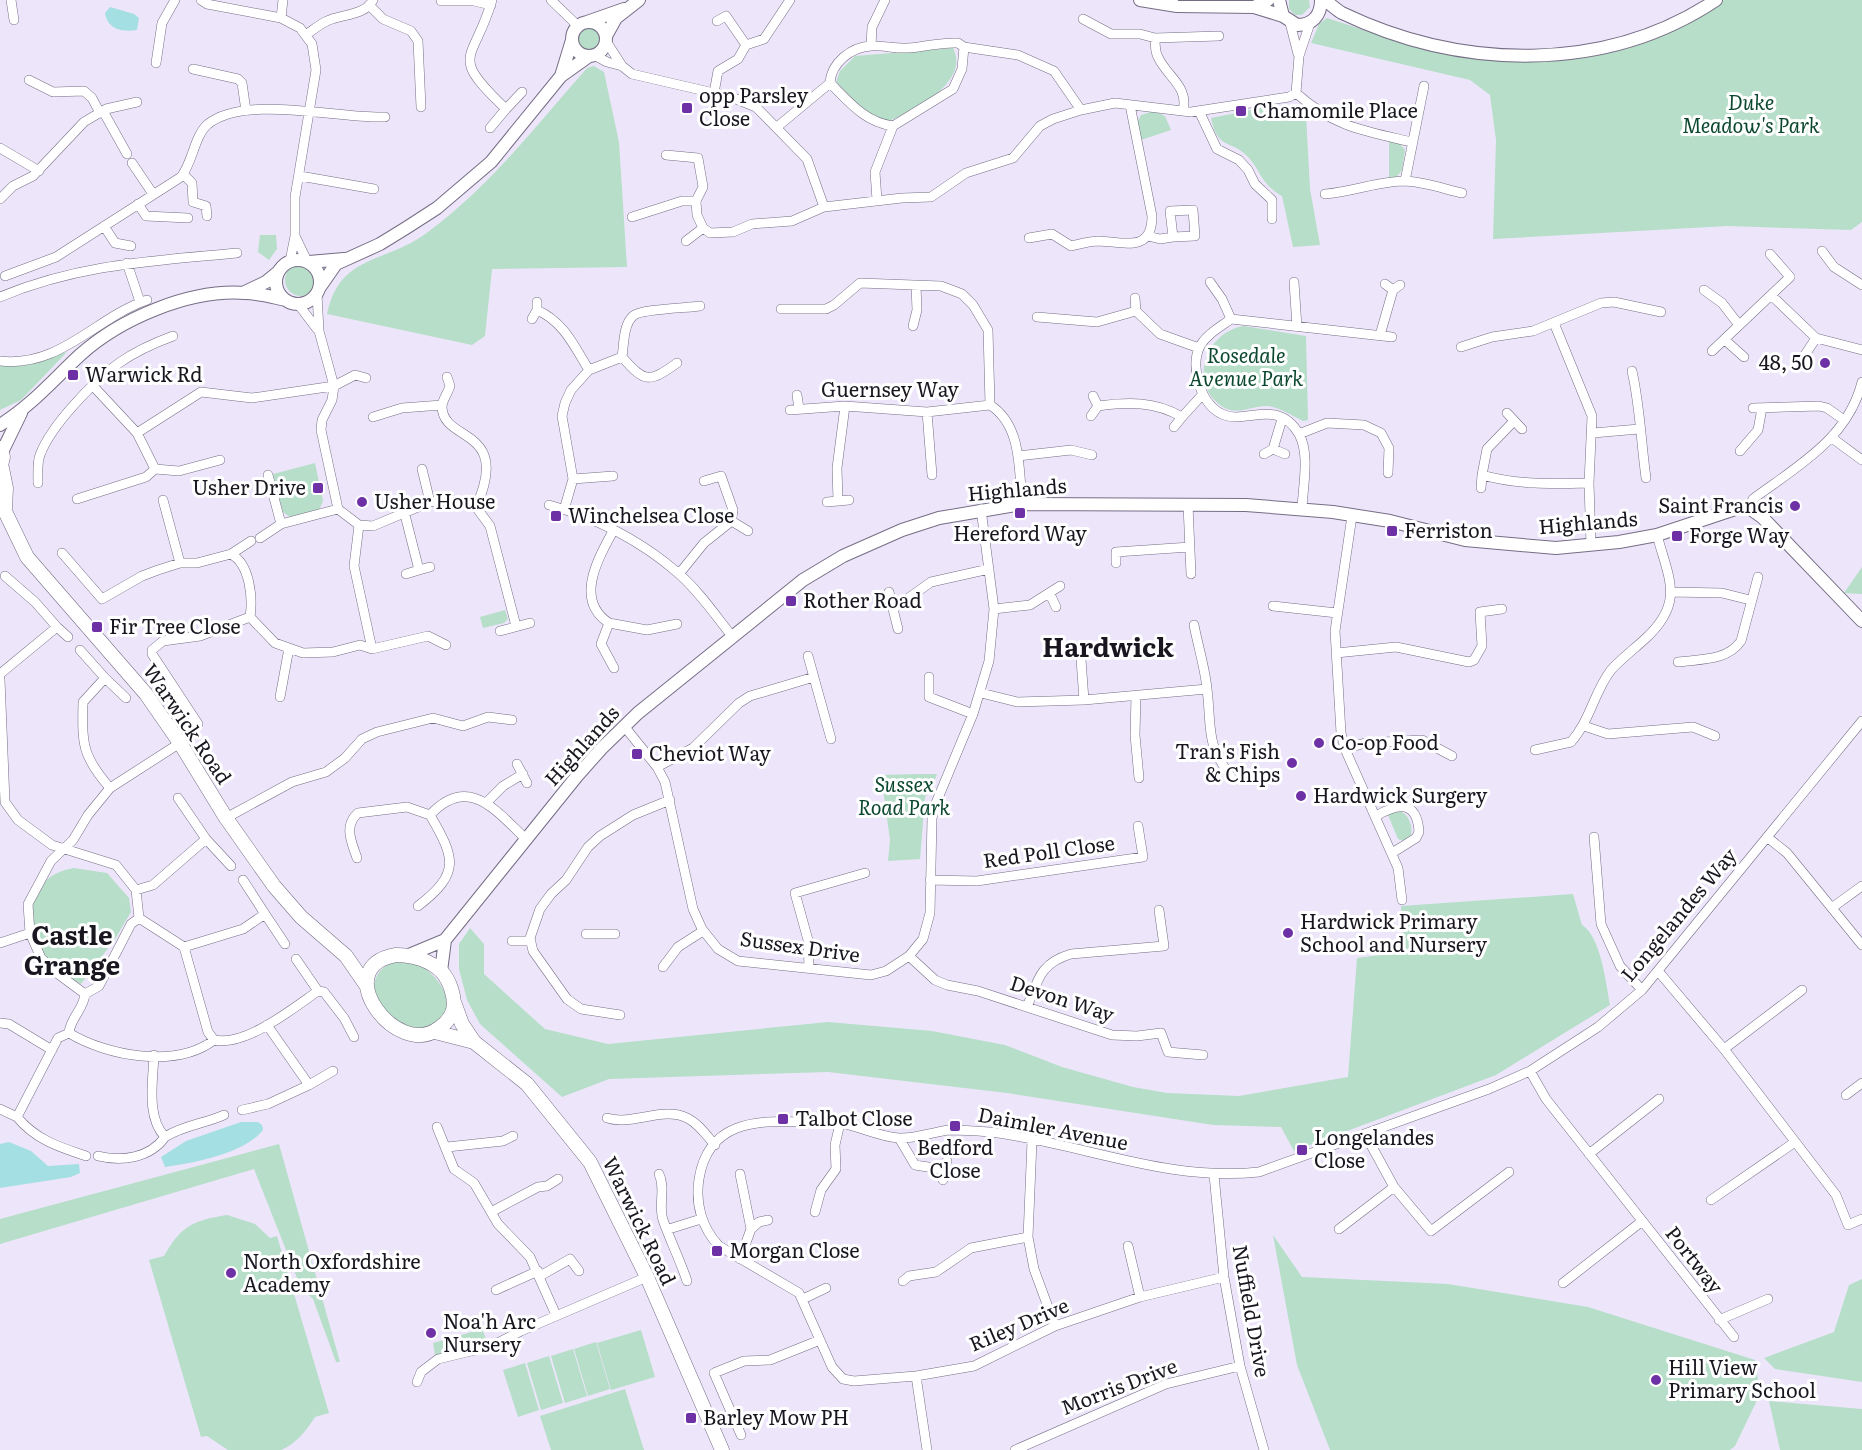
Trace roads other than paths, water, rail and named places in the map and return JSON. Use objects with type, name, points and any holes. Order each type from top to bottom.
[{"type":"main road","name":"Warwick Road","points":[[1,450],[1,469],[6,488],[3,505],[18,543],[27,557],[123,666],[180,743],[226,818],[274,886],[301,917],[346,956],[366,985]]},
{"type":"main road","points":[[346,956],[381,959],[396,955],[409,955],[441,971],[447,979],[454,1002],[453,1011],[446,1023],[435,1032],[417,1034],[396,1029],[374,1006],[366,985],[371,969],[381,959]]},
{"type":"main road","name":"Warwick Road","points":[[454,1002],[462,1024],[474,1042],[527,1084],[590,1162],[647,1277],[722,1450]]},
{"type":"main road","name":"Warwick Road","points":[[435,1032],[474,1042]]},
{"type":"street","points":[[11,0],[14,20]]},
{"type":"street","points":[[156,63],[162,23],[176,0]]},
{"type":"street","points":[[0,424],[21,412],[96,342],[134,319],[188,300],[254,289],[290,261],[295,236],[295,197],[316,64],[312,44],[307,34],[281,18],[207,4],[201,0]]},
{"type":"street","points":[[281,18],[284,0]]},
{"type":"street","points":[[551,0],[582,24],[596,24],[622,66],[632,74],[714,93],[756,107],[807,159],[824,207]]},
{"type":"street","points":[[244,292],[298,304],[305,303],[318,291],[336,264],[380,244],[437,208],[491,162],[561,76],[602,50],[616,18],[639,0]]},
{"type":"street","points":[[714,93],[718,72],[738,59],[746,45],[764,39],[790,0]]},
{"type":"street","points":[[871,46],[872,27],[885,0]]},
{"type":"street","points":[[1140,0],[1177,6],[1254,8],[1297,25],[1339,12]]},
{"type":"street","points":[[1254,8],[1268,0]]},
{"type":"street","points":[[1279,0],[1299,56]]},
{"type":"street","points":[[1296,93],[1299,56],[1322,0],[1339,12],[1431,45],[1464,52],[1519,57],[1563,55],[1622,43],[1690,16],[1716,0]]},
{"type":"street","points":[[441,1],[492,2],[469,54],[470,65],[474,77],[506,109]]},
{"type":"street","points":[[307,34],[327,21],[371,3],[383,19],[411,31],[418,41],[421,107]]},
{"type":"street","points":[[561,76],[572,40],[582,24],[627,8]]},
{"type":"street","points":[[717,21],[726,16],[746,45]]},
{"type":"street","points":[[1083,20],[1111,34],[1140,34],[1155,38],[1219,36]]},
{"type":"street","points":[[1155,38],[1157,56],[1182,90],[1185,102],[1183,111]]},
{"type":"street","points":[[572,40],[579,53],[622,66]]},
{"type":"street","points":[[777,127],[830,83],[832,70],[840,60],[853,50],[871,46],[908,48],[958,43],[964,47],[1018,55],[1054,71],[1081,110]]},
{"type":"street","points":[[877,200],[875,172],[893,126],[953,89],[962,69],[964,47]]},
{"type":"street","points":[[193,69],[238,79],[242,83],[246,111]]},
{"type":"street","points":[[29,80],[53,92],[84,91],[92,98],[153,194]]},
{"type":"street","points":[[830,83],[860,114],[877,124],[893,126]]},
{"type":"street","points":[[1405,181],[1424,86]]},
{"type":"street","points":[[489,128],[522,92]]},
{"type":"street","points":[[666,155],[699,158],[703,187],[696,201],[697,215],[703,228],[710,233],[733,232],[752,224],[792,221],[824,207],[877,200],[931,197],[966,173],[1013,158],[1040,126],[1081,110],[1115,103],[1199,111],[1289,97],[1296,93]]},
{"type":"street","points":[[1296,93],[1321,114],[1334,121],[1412,142]]},
{"type":"street","points":[[0,199],[14,186],[39,171],[84,122],[101,112],[137,102]]},
{"type":"street","points":[[1029,238],[1052,234],[1071,246],[1097,241],[1129,244],[1140,242],[1148,236],[1152,229],[1152,216],[1130,105]]},
{"type":"street","points":[[5,276],[56,257],[183,174],[189,167],[202,130],[223,116],[246,111],[309,110],[359,118],[385,117]]},
{"type":"street","points":[[1199,111],[1217,149],[1239,160],[1248,170],[1255,184],[1272,200],[1272,219]]},
{"type":"street","points":[[0,148],[39,171]]},
{"type":"street","points":[[183,174],[192,183],[193,202],[206,206],[207,216]]},
{"type":"street","points":[[300,176],[374,189]]},
{"type":"street","points":[[1325,194],[1346,192],[1358,186],[1405,181],[1462,193]]},
{"type":"street","points":[[632,217],[682,201],[696,201]]},
{"type":"street","points":[[138,204],[146,216],[188,218]]},
{"type":"street","points":[[104,226],[115,243],[131,246]]},
{"type":"street","points":[[686,241],[703,228]]},
{"type":"street","points":[[295,236],[308,261],[320,274],[319,331],[334,386],[321,430],[338,509],[359,525],[374,526],[404,511],[430,502],[451,500],[476,507],[490,526],[516,626]]},
{"type":"street","points":[[1148,236],[1160,239],[1173,237]]},
{"type":"street","points":[[1822,251],[1834,267],[1862,285]]},
{"type":"street","points":[[0,297],[76,271],[128,263],[237,253]]},
{"type":"street","points":[[1712,351],[1790,277],[1772,257],[1782,253]]},
{"type":"street","points":[[290,261],[345,258]]},
{"type":"street","points":[[0,361],[29,361],[59,352],[118,313],[143,301],[128,263]]},
{"type":"street","points":[[277,273],[276,288],[285,300]]},
{"type":"street","points":[[1210,282],[1222,299],[1231,319]]},
{"type":"street","points":[[1294,282],[1297,327]]},
{"type":"street","points":[[781,309],[826,309],[860,283],[941,286],[962,294],[980,315],[987,330],[990,405],[1001,412],[1007,420],[1018,456],[1022,504]]},
{"type":"street","points":[[913,326],[917,310],[916,286]]},
{"type":"street","points":[[1380,335],[1392,287]]},
{"type":"street","points":[[1704,290],[1722,303],[1739,325]]},
{"type":"street","points":[[1772,296],[1816,338],[1862,350]]},
{"type":"street","points":[[1135,298],[1136,311],[1160,334],[1199,348]]},
{"type":"street","points":[[1461,347],[1487,338],[1533,331],[1601,303],[1614,302],[1661,312]]},
{"type":"street","points":[[298,304],[319,331]]},
{"type":"street","points":[[622,357],[627,325],[634,315],[643,311],[700,306]]},
{"type":"street","points":[[535,310],[553,317],[561,325],[589,370]]},
{"type":"street","points":[[1037,317],[1097,322],[1136,311]]},
{"type":"street","points":[[1302,508],[1305,462],[1299,434],[1282,419],[1259,412],[1232,417],[1220,414],[1210,406],[1203,394],[1197,367],[1199,348],[1209,334],[1231,319],[1392,337]]},
{"type":"street","points":[[1554,323],[1592,416],[1589,483],[1591,545]]},
{"type":"street","points":[[38,483],[39,455],[65,416],[118,364],[145,347],[173,336]]},
{"type":"street","points":[[1797,367],[1816,338]]},
{"type":"street","points":[[1725,340],[1744,357]]},
{"type":"street","points":[[622,357],[640,377],[647,379],[659,376],[677,363]]},
{"type":"street","points":[[564,510],[573,479],[562,416],[571,390],[589,370],[622,357]]},
{"type":"street","points":[[1632,371],[1640,410],[1639,429],[1646,478]]},
{"type":"street","points":[[137,433],[201,392],[252,398],[334,386],[355,375],[366,378]]},
{"type":"street","points":[[447,377],[450,386],[442,405],[448,423],[472,438],[480,448],[485,461],[486,484],[476,507]]},
{"type":"street","points":[[1862,386],[1832,438],[1813,456],[1753,499],[1749,508],[1762,517],[1862,621]]},
{"type":"street","points":[[94,387],[137,433],[155,469]]},
{"type":"street","points":[[1174,427],[1203,394]]},
{"type":"street","name":"Guernsey Way","points":[[798,395],[794,409],[845,406],[927,412],[990,405]]},
{"type":"street","points":[[1093,396],[1098,406]]},
{"type":"street","points":[[1098,406],[1143,403],[1168,409],[1182,417]]},
{"type":"street","points":[[373,417],[402,408],[442,405]]},
{"type":"street","points":[[838,501],[837,468],[845,406]]},
{"type":"street","points":[[1091,416],[1098,406]]},
{"type":"street","points":[[1740,451],[1758,430],[1758,408],[1819,406],[1827,408],[1844,420]]},
{"type":"street","points":[[1,450],[21,412]]},
{"type":"street","points":[[927,412],[932,475]]},
{"type":"street","points":[[1507,413],[1522,429]]},
{"type":"street","points":[[1264,454],[1273,449],[1282,419]]},
{"type":"street","points":[[1481,488],[1487,449],[1514,421]]},
{"type":"street","points":[[1299,434],[1327,423],[1364,425],[1381,433],[1389,448],[1388,473]]},
{"type":"street","points":[[1593,433],[1639,429]]},
{"type":"street","points":[[1832,438],[1862,460]]},
{"type":"street","points":[[1273,449],[1285,454]]},
{"type":"street","points":[[1018,456],[1071,450],[1092,455]]},
{"type":"street","points":[[77,499],[146,477],[155,469],[179,471],[220,460]]},
{"type":"street","points":[[704,481],[721,476],[728,467]]},
{"type":"street","points":[[422,469],[430,502]]},
{"type":"street","points":[[268,475],[281,524]]},
{"type":"street","points":[[1482,475],[1538,484],[1589,483]]},
{"type":"street","points":[[573,479],[613,476]]},
{"type":"street","points":[[679,574],[704,543],[730,520],[733,510],[721,476]]},
{"type":"street","points":[[163,500],[180,563]]},
{"type":"street","points":[[827,502],[849,500]]},
{"type":"street","name":"Highlands","points":[[409,955],[445,940],[577,776],[624,726],[803,580],[843,555],[902,530],[939,518],[1022,504],[1188,504],[1302,508],[1390,521],[1465,540],[1526,548],[1591,545],[1657,535],[1732,509],[1749,508]]},
{"type":"street","points":[[1188,504],[1191,574]]},
{"type":"street","points":[[549,505],[594,520],[647,549],[679,574],[732,636]]},
{"type":"street","points":[[62,553],[102,599],[142,576],[180,563],[197,563],[231,554],[281,524],[338,509]]},
{"type":"street","name":"Sussex Drive","points":[[624,726],[657,767],[670,800],[693,909],[703,932],[718,949],[738,961],[872,975],[886,970],[909,956],[923,939],[930,913],[934,811],[981,693],[989,661],[994,609],[981,510]]},
{"type":"street","points":[[404,511],[419,570]]},
{"type":"street","points":[[1352,516],[1337,613],[1336,653],[1345,749],[1398,868],[1402,900]]},
{"type":"street","points":[[730,520],[748,531]]},
{"type":"street","points":[[359,525],[354,566],[372,649]]},
{"type":"street","points":[[613,531],[599,557],[591,585],[595,606],[600,617],[609,623],[647,630],[677,624]]},
{"type":"street","points":[[1535,750],[1571,742],[1584,726],[1611,670],[1662,621],[1671,603],[1672,592],[1657,535]]},
{"type":"street","points":[[1116,564],[1116,552],[1190,547]]},
{"type":"street","points":[[231,554],[241,562],[251,592],[250,617],[276,643],[317,654],[360,645],[372,649],[428,636],[446,645]]},
{"type":"street","points":[[406,574],[430,567]]},
{"type":"street","points":[[893,609],[931,582],[989,569]]},
{"type":"street","points":[[5,576],[14,587],[35,602],[68,637]]},
{"type":"street","points":[[1678,662],[1727,656],[1735,649],[1741,641],[1750,600],[1758,577]]},
{"type":"street","points":[[994,609],[1030,605],[1060,586]]},
{"type":"street","points":[[889,592],[898,629]]},
{"type":"street","points":[[1672,592],[1722,593],[1750,600]]},
{"type":"street","points":[[1050,594],[1056,607]]},
{"type":"street","points":[[1273,606],[1337,613]]},
{"type":"street","points":[[1336,653],[1396,647],[1474,660],[1482,646],[1480,612],[1502,609]]},
{"type":"street","points":[[198,724],[152,654],[152,650],[163,640],[200,636],[250,617]]},
{"type":"street","points":[[659,617],[659,628]]},
{"type":"street","points":[[500,631],[530,623]]},
{"type":"street","points":[[609,623],[601,644],[614,668]]},
{"type":"street","points":[[1194,625],[1207,689],[1210,739],[1213,750],[1231,777]]},
{"type":"street","points":[[0,674],[57,627]]},
{"type":"street","points":[[1069,646],[1085,646],[1084,700]]},
{"type":"street","points":[[280,697],[289,648]]},
{"type":"street","points":[[80,650],[126,698]]},
{"type":"street","points":[[808,656],[831,739]]},
{"type":"street","points":[[657,767],[693,748],[739,703],[750,696],[814,676]]},
{"type":"street","points":[[929,677],[929,697],[973,714]]},
{"type":"street","points":[[105,678],[87,694],[83,702],[82,732],[87,757],[110,788]]},
{"type":"street","points":[[0,679],[4,809],[52,844],[116,865],[136,890],[139,918]]},
{"type":"street","points":[[981,693],[1017,702],[1084,700],[1207,689]]},
{"type":"street","points":[[1136,696],[1135,735],[1139,778]]},
{"type":"street","points":[[226,818],[292,782],[326,772],[345,758],[362,739],[376,732],[433,718],[463,726],[488,717],[512,720]]},
{"type":"street","name":"Longelandes Way","points":[[1214,1175],[1258,1172],[1441,1107],[1530,1071],[1598,1028],[1642,990],[1862,721]]},
{"type":"street","points":[[1584,726],[1608,735],[1693,727],[1715,736]]},
{"type":"street","points":[[1345,749],[1365,743],[1422,740],[1452,756]]},
{"type":"street","points":[[86,994],[54,971],[41,958],[30,933],[28,904],[33,891],[62,848],[73,840],[88,815],[110,788],[180,743]]},
{"type":"street","points":[[487,802],[503,786],[525,779],[517,764]]},
{"type":"street","points":[[430,815],[438,807],[456,798],[475,797],[487,802],[527,840]]},
{"type":"street","points":[[178,798],[206,839],[231,866]]},
{"type":"street","points":[[620,1015],[581,1009],[567,999],[533,951],[531,941],[540,909],[551,894],[566,880],[588,847],[600,836],[633,815],[670,800]]},
{"type":"street","points":[[1376,816],[1398,806],[1411,809],[1416,817],[1419,832],[1416,838],[1392,853]]},
{"type":"street","points":[[357,858],[349,835],[352,818],[358,813],[407,807],[430,815],[448,845],[450,864],[447,876],[418,906]]},
{"type":"street","name":"Red Poll Close","points":[[930,880],[977,881],[1143,857],[1138,826]]},
{"type":"street","points":[[1594,837],[1602,924],[1620,966],[1642,990]]},
{"type":"street","points":[[1767,837],[1787,853],[1862,945]]},
{"type":"street","points":[[136,890],[153,885],[206,839]]},
{"type":"street","points":[[809,967],[808,940],[795,893],[865,873]]},
{"type":"street","points":[[243,880],[285,944]]},
{"type":"street","points":[[1833,907],[1862,886]]},
{"type":"street","points":[[1027,1007],[1042,971],[1059,958],[1071,954],[1164,946],[1159,910]]},
{"type":"street","points":[[184,947],[243,929],[265,914]]},
{"type":"street","points":[[139,918],[184,947],[208,1032],[214,1040],[226,1043],[267,1025],[318,992],[324,992],[344,1018],[354,1037]]},
{"type":"street","points":[[69,1033],[70,1024],[85,1000],[86,994],[99,986],[131,924],[139,918]]},
{"type":"street","points":[[663,967],[678,947],[703,932]]},
{"type":"street","points":[[0,943],[30,933]]},
{"type":"street","points":[[586,934],[615,934]]},
{"type":"street","points":[[441,971],[445,940]]},
{"type":"street","points":[[512,941],[531,941]]},
{"type":"street","name":"Devon Way","points":[[909,956],[935,980],[947,985],[978,991],[1119,1036],[1161,1033],[1168,1053],[1203,1055]]},
{"type":"street","points":[[296,959],[318,992]]},
{"type":"street","points":[[1658,970],[1724,1049],[1836,1195],[1848,1225],[1862,1220]]},
{"type":"street","points":[[1724,1049],[1802,990]]},
{"type":"street","points":[[0,1023],[9,1024],[52,1050]]},
{"type":"street","points":[[267,1025],[309,1085]]},
{"type":"street","points":[[69,1033],[88,1045],[113,1053],[154,1055],[193,1053],[214,1040]]},
{"type":"street","points":[[17,1117],[58,1038],[69,1033]]},
{"type":"street","points":[[154,1055],[152,1097],[157,1128],[165,1137]]},
{"type":"street","points":[[242,1110],[268,1104],[333,1071]]},
{"type":"street","name":"Portway","points":[[1530,1071],[1546,1099],[1734,1337]]},
{"type":"street","points":[[1846,1095],[1862,1083]]},
{"type":"street","points":[[1589,1154],[1659,1098]]},
{"type":"street","points":[[0,1109],[17,1117],[28,1130],[52,1145],[86,1156]]},
{"type":"street","points":[[98,1156],[111,1159],[150,1154],[165,1137],[181,1127],[208,1122],[224,1115]]},
{"type":"street","points":[[607,1118],[620,1122],[668,1115],[687,1117],[715,1145]]},
{"type":"street","name":"Daimler Avenue","points":[[715,1145],[728,1132],[748,1123],[767,1120],[840,1123],[899,1138],[950,1130],[990,1132],[1176,1172],[1214,1175]]},
{"type":"street","points":[[618,1134],[620,1122]]},
{"type":"street","points":[[815,1212],[821,1190],[836,1169],[836,1145],[840,1123]]},
{"type":"street","points":[[437,1127],[454,1169],[474,1183],[498,1224],[530,1257],[556,1315]]},
{"type":"street","points":[[1365,1134],[1394,1187],[1431,1231],[1509,1172]]},
{"type":"street","points":[[447,1147],[502,1141],[513,1136]]},
{"type":"street","points":[[899,1138],[915,1165],[944,1165],[943,1180]]},
{"type":"street","points":[[1032,1141],[1028,1238],[1035,1269],[1055,1326]]},
{"type":"street","points":[[1711,1200],[1795,1142]]},
{"type":"street","name":"Riley Drive","points":[[715,1145],[700,1171],[698,1187],[701,1219],[719,1246],[793,1288],[803,1299],[832,1367],[843,1379],[854,1382],[916,1376],[974,1365],[1055,1326],[1140,1297],[1224,1277]]},
{"type":"street","points":[[659,1174],[664,1184],[663,1220],[669,1229],[676,1262],[687,1281]]},
{"type":"street","points":[[740,1174],[751,1229],[740,1259]]},
{"type":"street","name":"Nuffield Drive","points":[[1214,1175],[1224,1277],[1240,1366],[1264,1450]]},
{"type":"street","points":[[491,1212],[538,1186],[547,1186],[558,1179]]},
{"type":"street","points":[[742,1185],[754,1184]]},
{"type":"street","points":[[1339,1229],[1394,1187]]},
{"type":"street","points":[[669,1229],[701,1219]]},
{"type":"street","points":[[751,1229],[768,1220]]},
{"type":"street","name":"Portway","points":[[1563,1283],[1641,1222]]},
{"type":"street","points":[[903,1281],[909,1276],[936,1272],[971,1248],[1028,1238]]},
{"type":"street","points":[[1128,1246],[1140,1297]]},
{"type":"street","points":[[496,1290],[567,1260],[572,1260],[579,1271]]},
{"type":"street","points":[[417,1382],[421,1372],[438,1359],[492,1346],[556,1315],[601,1299],[647,1277]]},
{"type":"street","points":[[803,1299],[826,1288]]},
{"type":"street","name":"Portway","points":[[1719,1320],[1768,1299]]},
{"type":"street","points":[[741,1435],[712,1369],[744,1361],[770,1360],[820,1340]]},
{"type":"street","name":"Morris Drive","points":[[1015,1450],[1167,1383],[1240,1366]]},
{"type":"street","points":[[916,1376],[927,1450]]},
{"type":"place","name":"opp Parsley Close","points":[[687,108]]},
{"type":"place","name":"Chamomile Place","points":[[1241,111]]},
{"type":"place","name":"48, 50","points":[[1825,363]]},
{"type":"place","name":"Warwick Rd","points":[[73,375]]},
{"type":"place","name":"Usher Drive","points":[[318,488]]},
{"type":"place","name":"Usher House","points":[[362,502]]},
{"type":"place","name":"Saint Francis","points":[[1795,506]]},
{"type":"place","name":"Hereford Way","points":[[1020,513]]},
{"type":"place","name":"Winchelsea Close","points":[[556,516]]},
{"type":"place","name":"Ferriston","points":[[1392,531]]},
{"type":"place","name":"Forge Way","points":[[1677,536]]},
{"type":"place","name":"Rother Road","points":[[791,601]]},
{"type":"place","name":"Fir Tree Close","points":[[97,627]]},
{"type":"place","name":"Co-op Food","points":[[1319,743]]},
{"type":"place","name":"Cheviot Way","points":[[637,754]]},
{"type":"place","name":"Tran's Fish & Chips","points":[[1292,763]]},
{"type":"place","name":"Hardwick Surgery","points":[[1301,796]]},
{"type":"place","name":"Hardwick Primary School and Nursery","points":[[1288,933]]},
{"type":"place","name":"Talbot Close","points":[[783,1119]]},
{"type":"place","name":"Bedford Close","points":[[955,1126]]},
{"type":"place","name":"Longelandes Close","points":[[1302,1150]]},
{"type":"place","name":"Morgan Close","points":[[717,1251]]},
{"type":"place","name":"North Oxfordshire Academy","points":[[231,1273]]},
{"type":"place","name":"Noa'h Arc Nursery","points":[[431,1333]]},
{"type":"place","name":"Hill View Primary School","points":[[1656,1380]]},
{"type":"place","name":"Barley Mow PH","points":[[691,1418]]},
{"type":"district","name":"Hardwick","points":[[1108,648]]},
{"type":"district","name":"Castle Grange","points":[[72,951]]},
{"type":"park label","name":"Duke Meadow's Park","points":[[1751,114]]},
{"type":"park label","name":"Rosedale Avenue Park","points":[[1246,368]]},
{"type":"park label","name":"Sussex Road Park","points":[[904,796]]}]
